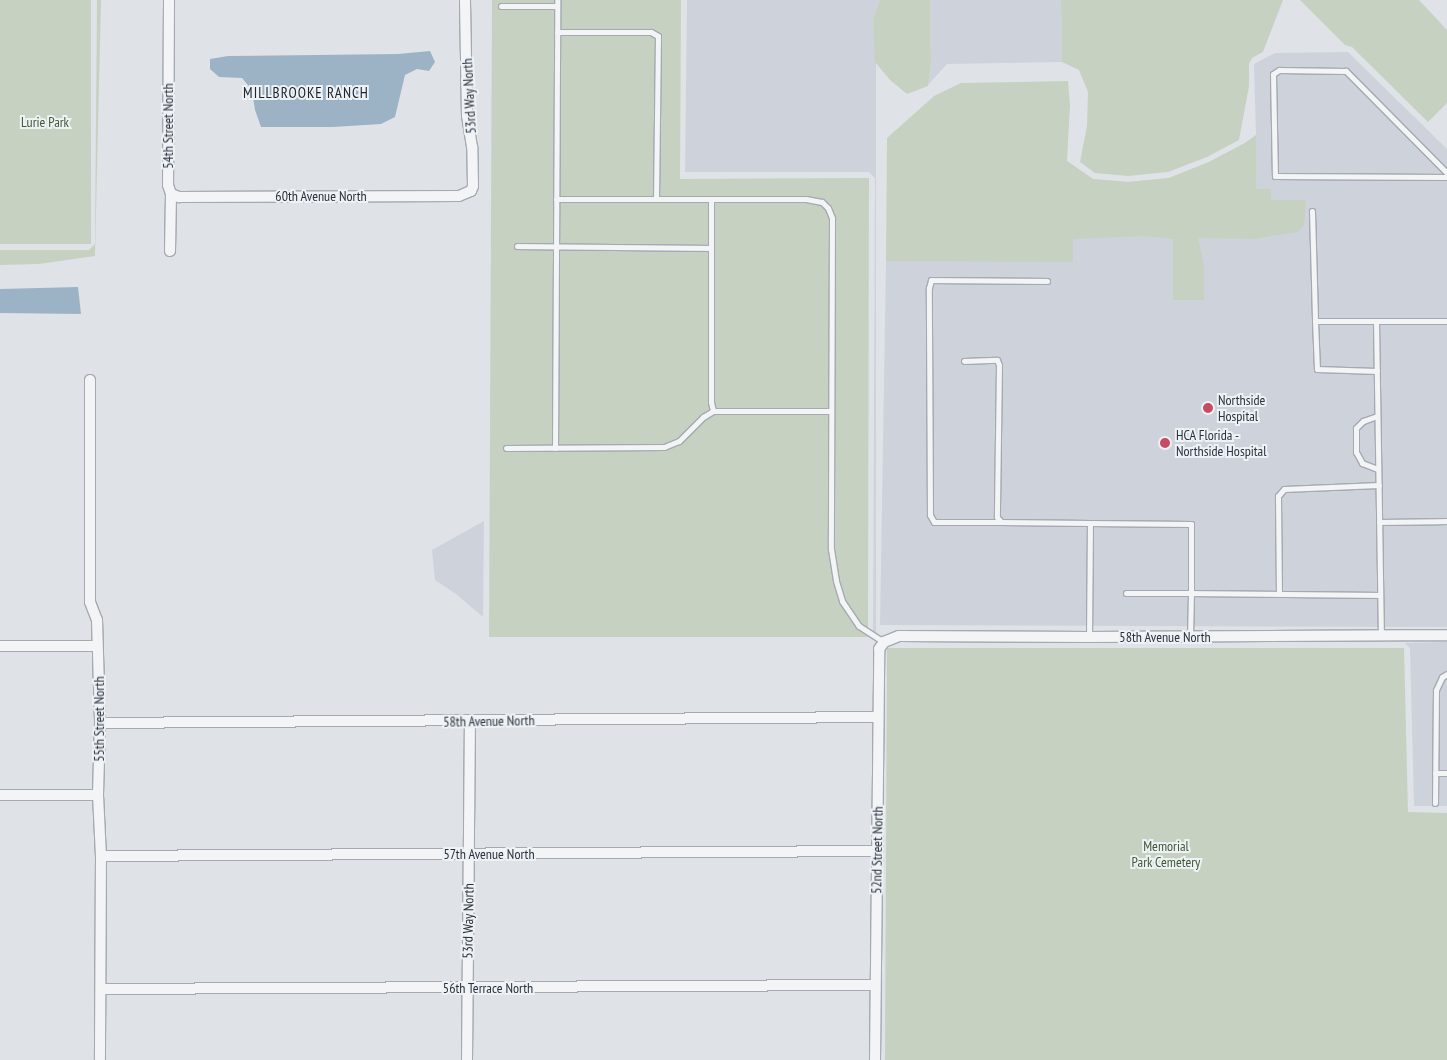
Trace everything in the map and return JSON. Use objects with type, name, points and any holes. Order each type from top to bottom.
[{"type":"street","name":"54th Street North","points":[[169,0],[168,185],[170,194],[170,251]]},
{"type":"street","name":"53rd Way North","points":[[465,0],[467,116],[472,147],[473,186],[471,191]]},
{"type":"street","name":"60th Avenue North","points":[[170,194],[179,197],[459,196],[471,191]]},
{"type":"street","name":"55th Street North","points":[[90,380],[90,602],[97,620],[96,646],[99,660],[100,723],[98,795],[101,856],[100,1060]]},
{"type":"street","name":"58th Avenue North","points":[[884,642],[899,636],[1190,637],[1447,635]]},
{"type":"street","name":"52nd Street North","points":[[875,1060],[879,649],[884,642]]},
{"type":"street","points":[[0,646],[96,646]]},
{"type":"street","name":"58th Avenue North","points":[[100,723],[470,722],[878,717]]},
{"type":"street","name":"53rd Way North","points":[[467,1060],[470,722]]},
{"type":"street","points":[[0,796],[98,795]]},
{"type":"street","name":"57th Avenue North","points":[[101,856],[877,851]]},
{"type":"street","name":"56th Terrace North","points":[[101,989],[875,985]]},
{"type":"lane","points":[[502,6],[557,3],[555,448]]},
{"type":"lane","points":[[557,32],[651,32],[658,36],[656,199]]},
{"type":"lane","points":[[1279,70],[1346,71],[1447,175],[1275,176],[1273,74],[1279,70]]},
{"type":"lane","points":[[556,199],[806,199],[822,202],[828,208],[832,218],[831,549],[836,581],[842,601],[859,626],[884,642]]},
{"type":"lane","points":[[711,199],[711,402],[713,411]]},
{"type":"lane","points":[[1312,211],[1317,369],[1377,371]]},
{"type":"lane","points":[[516,246],[711,248]]},
{"type":"lane","points":[[1047,281],[931,280],[929,288],[930,515],[934,522],[1190,524],[1190,637]]},
{"type":"lane","points":[[1315,321],[1447,321],[1447,317]]},
{"type":"lane","points":[[1376,321],[1381,636]]},
{"type":"lane","points":[[964,360],[997,360],[999,365],[997,517],[1001,522]]},
{"type":"lane","points":[[506,448],[664,447],[679,441],[703,417],[713,411],[832,411]]},
{"type":"lane","points":[[1377,416],[1363,421],[1356,428],[1356,452],[1362,463],[1378,469]]},
{"type":"lane","points":[[1279,594],[1278,496],[1284,489],[1379,485]]},
{"type":"lane","points":[[1379,522],[1447,521]]},
{"type":"lane","points":[[1089,637],[1090,523]]},
{"type":"lane","points":[[1126,593],[1380,595]]},
{"type":"lane","points":[[1435,803],[1436,690],[1442,677],[1447,674]]},
{"type":"lane","points":[[1435,773],[1447,773]]},
{"type":"shaded area","points":[[687,0],[880,0],[873,18],[876,63],[876,636],[873,636],[875,178],[869,172],[685,172]]},
{"type":"shaded area","points":[[930,0],[1061,0],[1062,62],[947,64],[928,85],[931,64]]},
{"type":"shaded area","name":"HCA Florida - Northside Hospital","points":[[1348,52],[1447,149],[1447,627],[880,625],[886,261],[903,186],[1067,161],[1093,179],[1128,182],[1169,178],[1209,162],[1256,135],[1254,64],[1275,53]]},
{"type":"shaded area","points":[[484,521],[483,617],[456,594],[435,580],[432,550]]},
{"type":"shaded area","points":[[1447,642],[1447,806],[1414,806],[1410,648],[1405,643]]},
{"type":"green space","name":"Lurie Park","points":[[0,0],[91,0],[91,244],[0,244]]},
{"type":"green space","points":[[97,0],[101,0],[95,256],[39,264],[0,265],[0,250],[89,250],[95,244]]},
{"type":"green space","points":[[492,0],[681,0],[680,179],[869,178],[868,637],[489,637]]},
{"type":"green space","points":[[880,0],[930,0],[931,64],[928,86],[907,94],[890,80],[875,62],[873,18]]},
{"type":"green space","points":[[1061,0],[1283,0],[1263,52],[1252,58],[1249,64],[1249,86],[1239,140],[1207,157],[1168,172],[1128,176],[1095,173],[1080,162],[1087,126],[1088,92],[1079,70],[1062,62]]},
{"type":"green space","points":[[1300,0],[1419,0],[1447,30],[1447,103],[1428,122],[1352,47],[1345,45]]},
{"type":"green space","points":[[1068,81],[1070,105],[1067,161],[1093,179],[1128,182],[1169,178],[1209,162],[1256,135],[1256,189],[1271,189],[1271,200],[1306,200],[1304,225],[1298,232],[1253,239],[1198,238],[1204,266],[1204,300],[1173,300],[1173,239],[1145,236],[1073,239],[1073,262],[886,261],[887,138],[934,96],[961,83]]},
{"type":"green space","name":"Memorial Park Cemetery","points":[[887,648],[1404,648],[1408,812],[1447,813],[1447,1060],[885,1060]]},
{"type":"water","points":[[430,51],[435,62],[429,71],[417,69],[405,75],[395,117],[381,124],[333,127],[261,127],[255,110],[252,90],[242,78],[219,77],[210,69],[210,59],[228,56],[398,54]]},
{"type":"water","points":[[78,287],[81,314],[0,313],[0,289]]},
{"type":"place","name":"Northside Hospital","points":[[1208,408]]},
{"type":"place","name":"HCA Florida - Northside Hospital","points":[[1165,443]]},
{"type":"district","name":"MILLBROOKE RANCH","points":[[306,93]]}]
